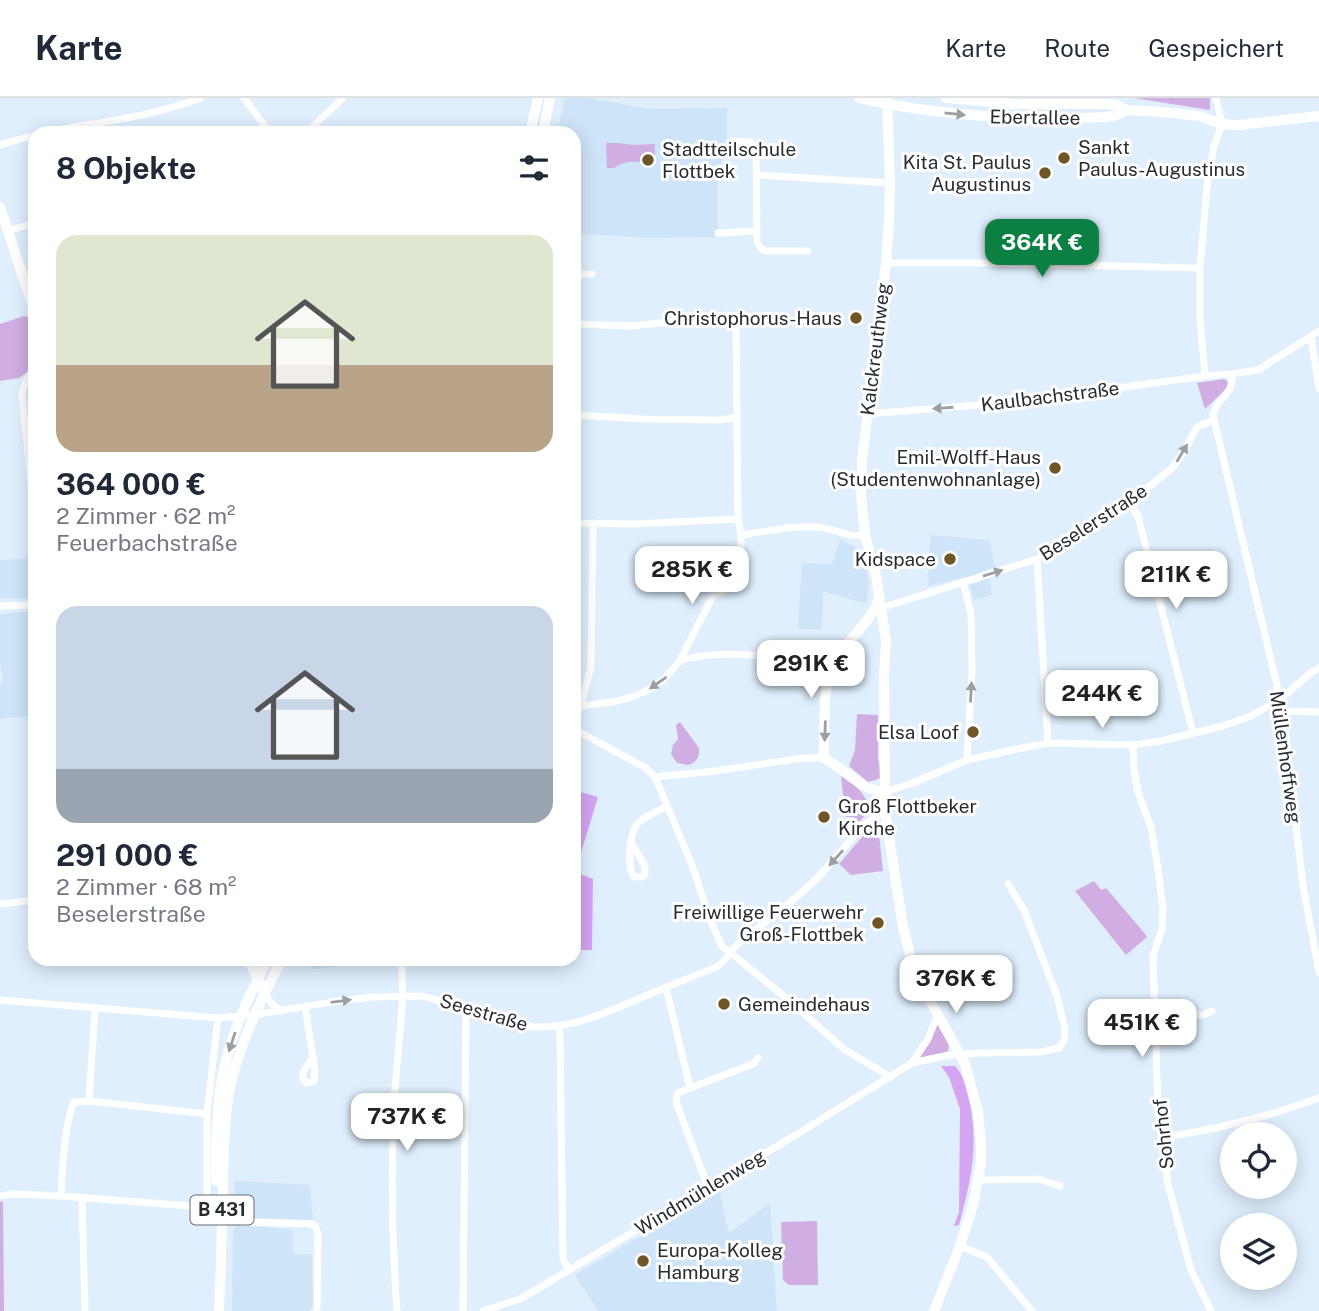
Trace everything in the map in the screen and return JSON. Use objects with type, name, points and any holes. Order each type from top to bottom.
[{"type":"main road","points":[[532,126],[538,98]]},
{"type":"main road","points":[[544,126],[550,98]]},
{"type":"main road","name":"B 431","points":[[219,1311],[218,1112],[226,1061],[240,1017],[264,966]]},
{"type":"main road","name":"B 431","points":[[212,1311],[229,1098],[238,1059],[254,1015],[278,966]]},
{"type":"street","points":[[74,126],[155,113],[200,98]]},
{"type":"street","points":[[244,98],[265,126]]},
{"type":"street","points":[[313,126],[343,98]]},
{"type":"street","name":"Ebertallee","points":[[859,98],[956,114],[1019,118],[1106,117],[1126,110]]},
{"type":"street","name":"Ebertallee","points":[[946,98],[1013,104],[1107,104],[1126,110],[1163,111],[1239,125],[1319,116]]},
{"type":"street","points":[[1125,98],[1126,110]]},
{"type":"street","points":[[1205,376],[1200,318],[1200,268],[1207,186],[1214,146],[1222,124],[1216,98]]},
{"type":"street","name":"Kalckreuthweg","points":[[888,101],[890,183],[886,263],[861,476],[861,508],[865,535],[876,576],[886,641],[885,812],[906,943],[916,973],[960,1055],[972,1084],[981,1143],[973,1205],[934,1311]]},
{"type":"street","points":[[0,145],[28,137]]},
{"type":"street","points":[[732,141],[751,142],[756,148],[758,245],[766,251],[808,251]]},
{"type":"street","points":[[757,175],[890,183]]},
{"type":"street","points":[[0,207],[28,291]]},
{"type":"street","points":[[8,230],[28,225]]},
{"type":"street","points":[[718,233],[757,231]]},
{"type":"street","points":[[886,263],[1200,268]]},
{"type":"street","points":[[581,275],[592,274]]},
{"type":"street","points":[[581,324],[633,326],[733,316],[736,323],[738,519],[741,535],[740,581],[713,596],[680,660],[666,678],[631,699],[581,706],[591,667],[593,523]]},
{"type":"street","points":[[1232,374],[1258,370],[1319,331]]},
{"type":"street","points":[[1311,337],[1319,388]]},
{"type":"street","name":"Kaulbachstraße","points":[[867,412],[1023,401],[1232,374]]},
{"type":"street","name":"Beselerstraße","points":[[880,603],[963,582],[1037,559],[1129,503],[1172,468],[1197,427],[1214,420],[1216,406],[1229,393],[1233,382],[1232,374]]},
{"type":"street","points":[[28,376],[22,393],[28,453]]},
{"type":"street","points":[[581,415],[721,420],[737,417]]},
{"type":"street","name":"Müllenhoffweg","points":[[1214,420],[1283,711],[1303,886],[1319,972]]},
{"type":"street","points":[[1129,503],[1138,516],[1193,733]]},
{"type":"street","points":[[581,523],[634,524],[738,519]]},
{"type":"street","points":[[741,535],[815,527],[852,536],[865,535]]},
{"type":"street","points":[[1037,559],[1048,743]]},
{"type":"street","points":[[963,582],[971,614],[972,671],[967,760]]},
{"type":"street","points":[[823,758],[826,694],[831,671],[838,657],[880,603]]},
{"type":"street","points":[[0,606],[28,605]]},
{"type":"street","points":[[866,623],[884,628]]},
{"type":"street","points":[[680,660],[712,654],[838,657]]},
{"type":"street","points":[[655,777],[803,758],[823,758],[869,788],[886,792],[967,760],[1048,743],[1133,745],[1223,726],[1251,716],[1279,700],[1319,668]]},
{"type":"street","points":[[1283,711],[1319,712]]},
{"type":"street","points":[[581,733],[646,768],[655,777],[722,946],[845,1050],[891,1077]]},
{"type":"street","name":"Sohrhof","points":[[1133,745],[1138,792],[1150,827],[1163,909],[1162,929],[1153,956],[1161,1138],[1168,1184],[1191,1270],[1212,1311]]},
{"type":"street","points":[[631,842],[639,823],[667,807]]},
{"type":"street","name":"Seestraße","points":[[0,1000],[218,1018],[403,995],[441,1000],[529,1027],[559,1027],[595,1017],[716,967],[736,946],[795,900],[871,820],[885,812]]},
{"type":"street","name":"Windmühlenweg","points":[[483,1311],[520,1299],[912,1063],[949,1055],[1052,1051],[1061,1047],[1064,1041],[1064,1023],[1058,996],[1024,910],[1008,884]]},
{"type":"street","points":[[0,904],[28,901]]},
{"type":"street","points":[[251,966],[271,1003],[281,1011]]},
{"type":"street","points":[[397,1311],[393,1144],[403,995],[402,966]]},
{"type":"street","points":[[666,987],[690,1088]]},
{"type":"street","points":[[305,1007],[313,1057]]},
{"type":"street","points":[[89,1101],[95,1009]]},
{"type":"street","points":[[463,1311],[468,1010]]},
{"type":"street","points":[[1155,1017],[1203,1015],[1212,1012]]},
{"type":"street","name":"Windmühlenweg","points":[[912,1063],[928,1039],[938,1014]]},
{"type":"street","points":[[0,1196],[61,1196],[190,1206],[202,1204],[207,1196],[207,1114],[218,1018]]},
{"type":"street","points":[[559,1027],[563,1259],[569,1269]]},
{"type":"street","points":[[708,1187],[676,1102],[678,1093],[749,1066],[758,1058]]},
{"type":"street","points":[[1161,1138],[1249,1120],[1319,1098]]},
{"type":"street","points":[[61,1196],[67,1129],[74,1102],[89,1101],[207,1114]]},
{"type":"street","points":[[978,1180],[1039,1180],[1060,1186]]},
{"type":"street","points":[[82,1198],[85,1311]]},
{"type":"street","points":[[218,1221],[315,1226],[318,1234],[317,1311]]},
{"type":"street","points":[[960,1246],[987,1257],[1032,1311]]},
{"type":"shaded area","name":"Stadtteilschule Flottbek","points":[[565,98],[590,98],[659,109],[727,108],[727,146],[718,175],[718,237],[644,238],[581,234],[581,126],[559,126]]},
{"type":"shaded area","points":[[1134,98],[1210,98],[1210,109],[1209,110]]},
{"type":"shaded area","points":[[606,143],[655,144],[655,163],[628,162],[607,168]]},
{"type":"shaded area","points":[[24,316],[28,318],[28,371],[19,378],[0,381],[0,324]]},
{"type":"shaded area","points":[[1224,379],[1229,383],[1227,388],[1205,409],[1197,383]]},
{"type":"shaded area","points":[[930,535],[989,540],[995,566],[975,575],[928,586]]},
{"type":"shaded area","points":[[840,539],[859,549],[869,586],[866,604],[823,591],[822,630],[798,629],[802,563],[832,564]]},
{"type":"shaded area","points":[[28,558],[28,599],[0,598],[0,560]]},
{"type":"shaded area","points":[[989,579],[992,595],[974,600],[970,586]]},
{"type":"shaded area","points":[[28,612],[28,716],[0,719],[0,684],[3,683],[0,615]]},
{"type":"shaded area","points":[[857,714],[878,715],[881,778],[868,782],[849,766],[855,750]]},
{"type":"shaded area","points":[[680,722],[699,748],[697,759],[688,765],[677,763],[671,754],[678,739],[676,725]]},
{"type":"shaded area","points":[[841,776],[860,791],[866,800],[868,812],[859,822],[854,817],[844,815]]},
{"type":"shaded area","points":[[581,792],[598,797],[581,852]]},
{"type":"shaded area","points":[[874,827],[879,835],[883,871],[851,875],[839,864],[868,830]]},
{"type":"shaded area","points":[[581,874],[593,879],[592,950],[581,950]]},
{"type":"shaded area","points":[[1094,881],[1101,890],[1106,888],[1147,937],[1126,955],[1075,891]]},
{"type":"shaded area","points":[[309,966],[340,966],[314,969]]},
{"type":"shaded area","points":[[938,1023],[948,1041],[949,1049],[947,1052],[919,1058]]},
{"type":"shaded area","points":[[941,1066],[955,1066],[962,1076],[972,1113],[974,1145],[967,1193],[959,1225],[954,1226],[959,1212],[960,1109],[949,1077]]},
{"type":"shaded area","points":[[234,1181],[310,1185],[313,1220],[233,1215]]},
{"type":"shaded area","points":[[719,1189],[729,1233],[770,1203],[777,1311],[598,1311],[575,1275]]},
{"type":"shaded area","points":[[3,1201],[4,1311],[0,1311],[0,1202]]},
{"type":"shaded area","points":[[817,1221],[818,1285],[789,1285],[783,1280],[781,1222]]},
{"type":"shaded area","points":[[240,1225],[293,1230],[293,1254],[312,1254],[313,1306],[309,1311],[232,1311],[233,1230]]},
{"type":"place","name":"Sankt Paulus-Augustinus","points":[[1064,158]]},
{"type":"place","name":"Stadtteilschule Flottbek","points":[[648,160]]},
{"type":"place","name":"Kita St. Paulus Augustinus","points":[[1045,173]]},
{"type":"place","name":"Christophorus-Haus","points":[[856,318]]},
{"type":"place","name":"Emil-Wolff-Haus (Studentenwohnanlage)","points":[[1055,468]]},
{"type":"place","name":"Kidspace","points":[[950,559]]},
{"type":"place","name":"Elsa Loof","points":[[973,732]]},
{"type":"place","name":"Groß Flottbeker Kirche","points":[[824,817]]},
{"type":"place","name":"Freiwillige Feuerwehr Groß-Flottbek","points":[[878,923]]},
{"type":"place","name":"Gemeindehaus","points":[[724,1004]]},
{"type":"place","name":"Europa-Kolleg Hamburg","points":[[643,1261]]}]
